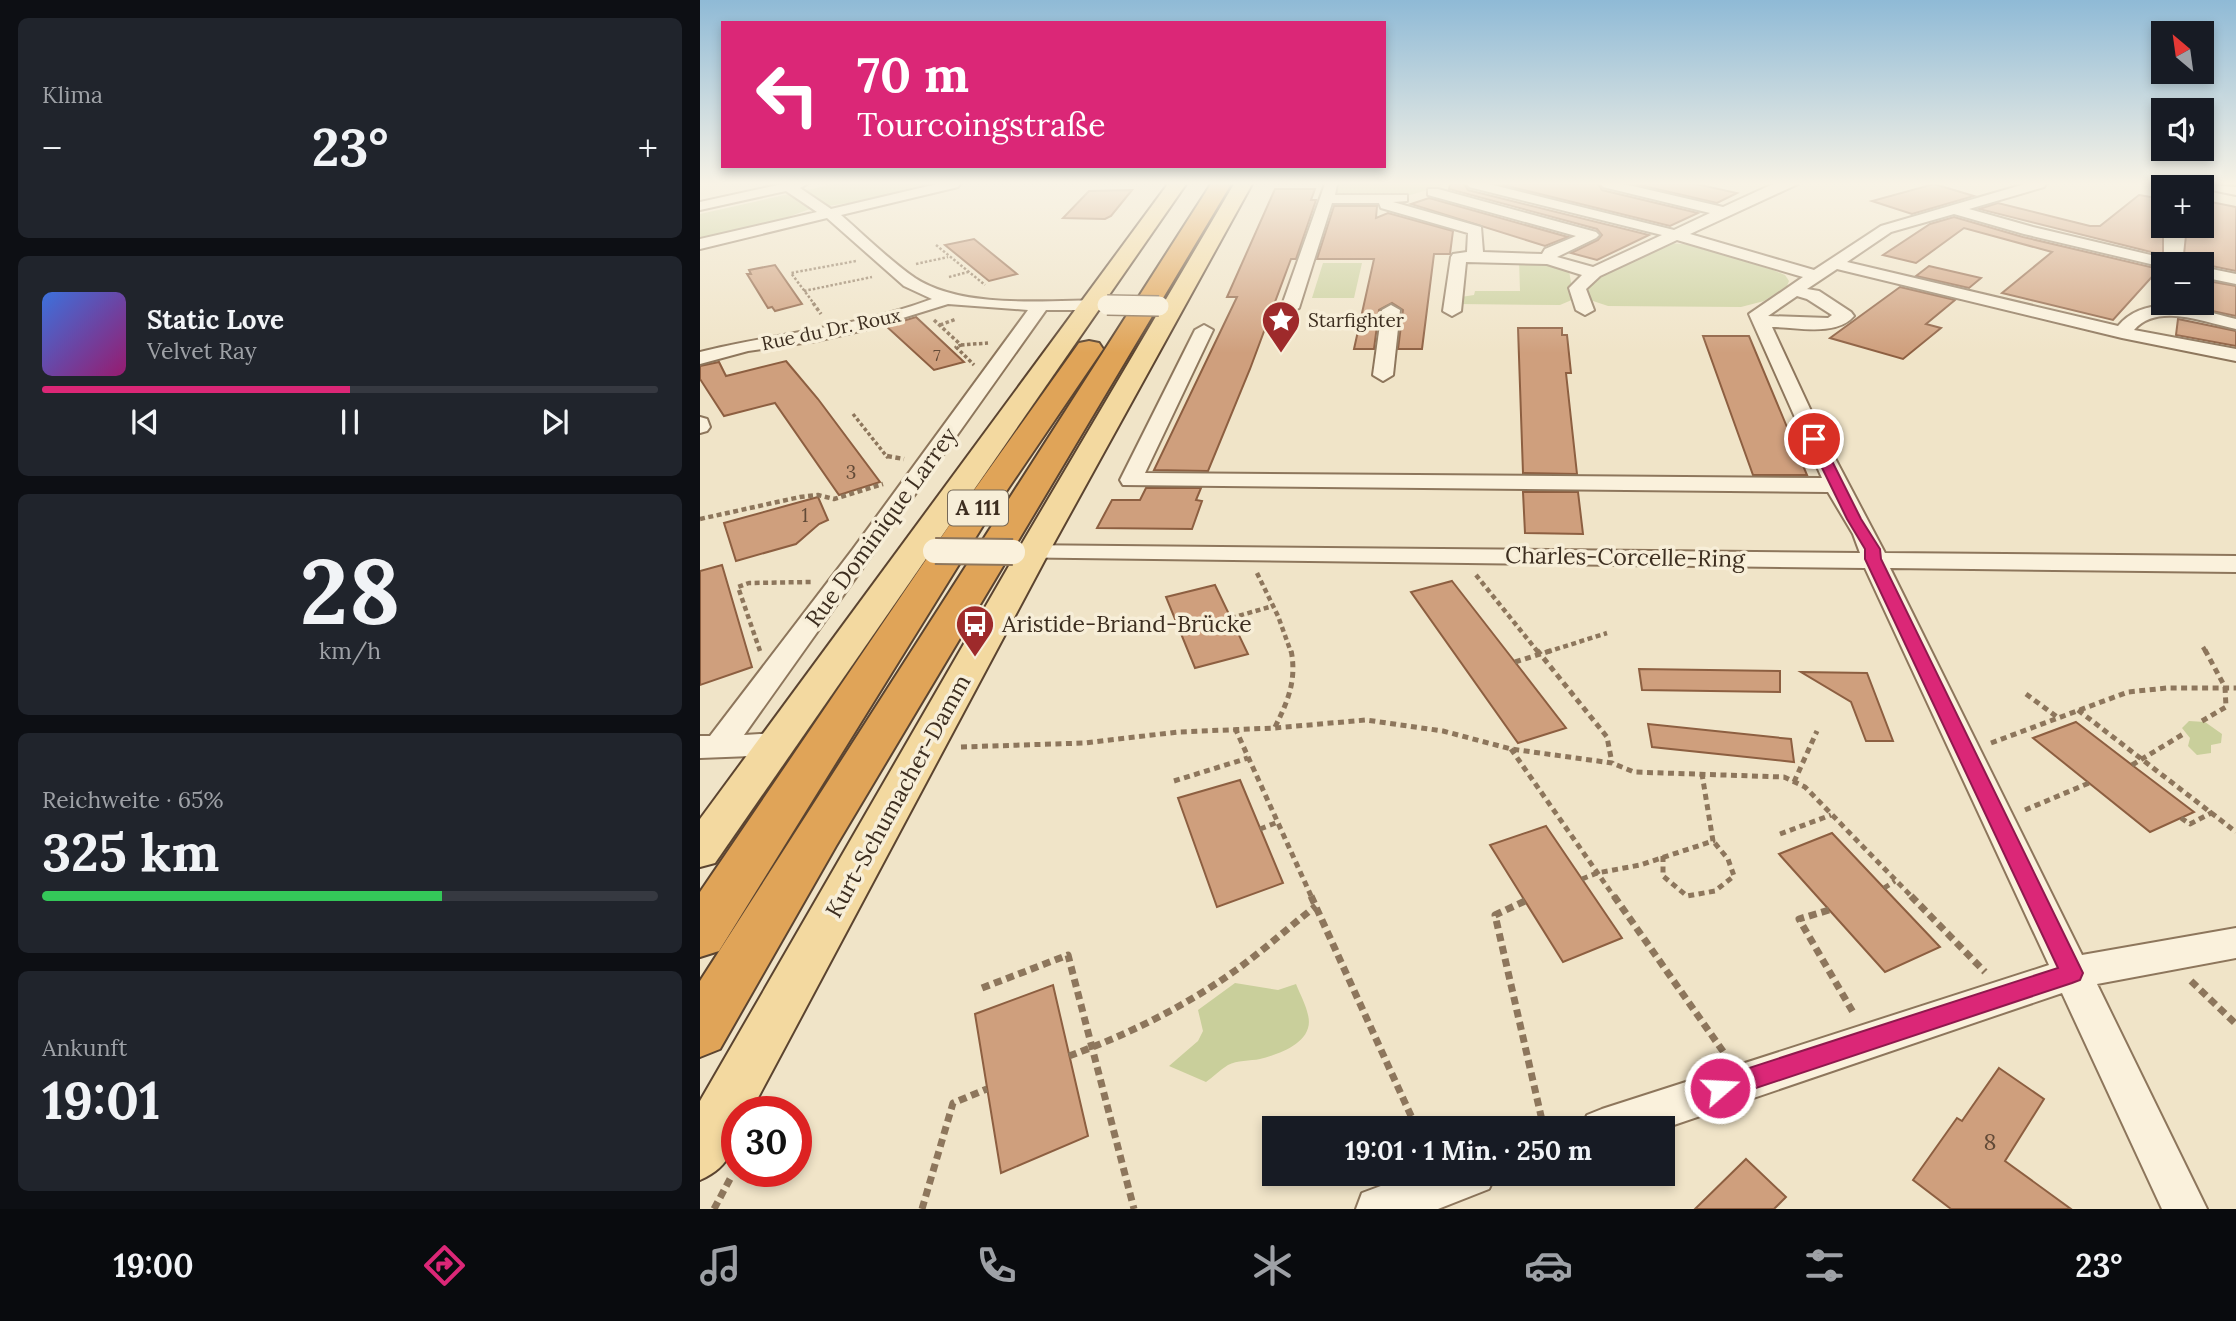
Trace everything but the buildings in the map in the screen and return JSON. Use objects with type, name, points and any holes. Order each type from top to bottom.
[{"type":"highway","name":"A 111","points":[[700,935],[967,524],[1161,240]]},
{"type":"highway","name":"A 111","points":[[700,1031],[936,643],[1186,240]]},
{"type":"main road","points":[[700,851],[776,744],[925,551],[1098,306],[1140,240]]},
{"type":"main road","name":"Kurt-Schumacher-Damm","points":[[700,1153],[1023,552],[1166,306],[1207,240]]},
{"type":"street","points":[[700,244],[719,240]]},
{"type":"street","points":[[700,254],[753,240]]},
{"type":"street","points":[[861,240],[910,282],[946,299],[1040,306],[1166,306]]},
{"type":"street","points":[[1290,308],[1312,240]]},
{"type":"street","points":[[1475,257],[1476,240]]},
{"type":"street","points":[[1566,240],[1572,242]]},
{"type":"street","points":[[1548,259],[1551,252],[1576,240]]},
{"type":"street","points":[[1585,310],[1577,288],[1594,273],[1666,240]]},
{"type":"street","points":[[1696,240],[1814,275]]},
{"type":"street","points":[[1868,240],[1758,314],[1782,372],[1837,485],[1873,549],[1873,559],[2185,1209]]},
{"type":"street","points":[[2069,240],[2151,260]]},
{"type":"street","points":[[1452,311],[1459,257],[1548,259],[1594,273]]},
{"type":"street","points":[[1833,263],[2122,333],[2236,355]]},
{"type":"street","points":[[2214,274],[2236,279]]},
{"type":"street","points":[[1761,321],[1831,323],[1845,316],[1813,295],[1793,290]]},
{"type":"street","name":"Rue du Dr. Roux","points":[[705,358],[834,332],[915,311],[946,299]]},
{"type":"street","name":"Rue Dominique Larrey","points":[[710,747],[862,554],[1040,306]]},
{"type":"street","points":[[1383,375],[1391,310]]},
{"type":"street","points":[[2122,333],[2137,317],[2151,311],[2165,311],[2236,324]]},
{"type":"street","points":[[1204,330],[1131,480],[1837,485]]},
{"type":"street","points":[[925,551],[1023,552]]},
{"type":"street","name":"Charles-Corcelle-Ring","points":[[1023,552],[2236,564]]},
{"type":"street","points":[[710,747],[776,744]]},
{"type":"street","points":[[1640,1116],[2072,973],[2236,943]]},
{"type":"street","points":[[1378,1209],[1441,1186]]},
{"type":"path","points":[[936,245],[993,292]]},
{"type":"path","points":[[907,265],[949,256]]},
{"type":"path","points":[[834,332],[791,274],[864,259]]},
{"type":"path","points":[[804,291],[882,274]]},
{"type":"path","points":[[926,312],[961,345]]},
{"type":"path","points":[[980,372],[956,347],[989,343]]},
{"type":"path","points":[[853,414],[888,458],[915,460]]},
{"type":"path","points":[[700,519],[800,496],[818,495],[834,499],[888,482]]},
{"type":"path","points":[[1247,553],[1284,629],[1295,664],[1291,692],[1274,728]]},
{"type":"path","points":[[1460,555],[1607,737],[1612,763]]},
{"type":"path","points":[[761,652],[738,587],[749,583],[813,582]]},
{"type":"path","points":[[1231,618],[1273,606]]},
{"type":"path","points":[[1515,662],[1607,633]]},
{"type":"path","points":[[2202,721],[2225,707],[2225,687],[2203,647]]},
{"type":"path","points":[[1991,743],[2128,692],[2236,688]]},
{"type":"path","points":[[2026,694],[2058,717]]},
{"type":"path","points":[[2077,709],[2236,832]]},
{"type":"path","points":[[961,747],[1084,743],[1235,728],[1274,728],[1366,720],[1443,732],[1511,749],[1612,763],[1634,772],[1784,778],[1805,787],[2006,993]]},
{"type":"path","points":[[1235,728],[1411,1116]]},
{"type":"path","points":[[1794,782],[1817,731]]},
{"type":"path","points":[[2132,765],[2185,733]]},
{"type":"path","points":[[1511,749],[1744,1080]]},
{"type":"path","points":[[1174,781],[1248,758]]},
{"type":"path","points":[[1663,856],[1663,876],[1687,896],[1715,891],[1734,876],[1728,859],[1713,841],[1702,774]]},
{"type":"path","points":[[2023,811],[2089,783]]},
{"type":"path","points":[[2181,818],[2190,824],[2213,812]]},
{"type":"path","points":[[1780,834],[1831,815]]},
{"type":"path","points":[[1260,829],[1278,822]]},
{"type":"path","points":[[1582,879],[1597,873],[1640,865],[1713,841]]},
{"type":"path","points":[[1884,888],[1895,880]]},
{"type":"path","points":[[1525,901],[1495,915],[1541,1116]]},
{"type":"path","points":[[1069,1056],[1094,1048],[1224,978],[1316,906]]},
{"type":"path","points":[[1829,910],[1799,919],[1868,1039]]},
{"type":"path","points":[[982,988],[1069,955],[1135,1209]]},
{"type":"path","points":[[2191,981],[2236,1024]]},
{"type":"path","points":[[922,1209],[953,1103],[987,1088]]},
{"type":"path","points":[[715,1209],[726,1187]]},
{"type":"green space","points":[[1670,243],[1693,245],[1773,270],[1785,275],[1789,281],[1787,286],[1764,301],[1741,307],[1608,306],[1590,300],[1587,286],[1592,280]]},
{"type":"green space","points":[[1519,260],[1541,262],[1569,271],[1574,299],[1560,305],[1458,304],[1461,297],[1474,295],[1475,291],[1520,291]]},
{"type":"green space","points":[[1323,263],[1362,263],[1354,298],[1312,298]]},
{"type":"green space","points":[[2189,721],[2205,722],[2222,734],[2221,743],[2211,745],[2211,753],[2197,755],[2188,746],[2190,738],[2182,728]]},
{"type":"green space","points":[[1235,983],[1278,990],[1296,984],[1308,1015],[1306,1033],[1286,1050],[1260,1059],[1232,1063],[1206,1082],[1169,1066],[1198,1041],[1203,1031],[1198,1010]]},
{"type":"place","name":"Starfighter","points":[[1281,354]]},
{"type":"place","name":"Aristide-Briand-Brücke","points":[[975,658]]},
{"type":"route","points":[[1720,1088],[2072,973],[1873,559],[1873,549],[1854,519],[1814,439]]}]
